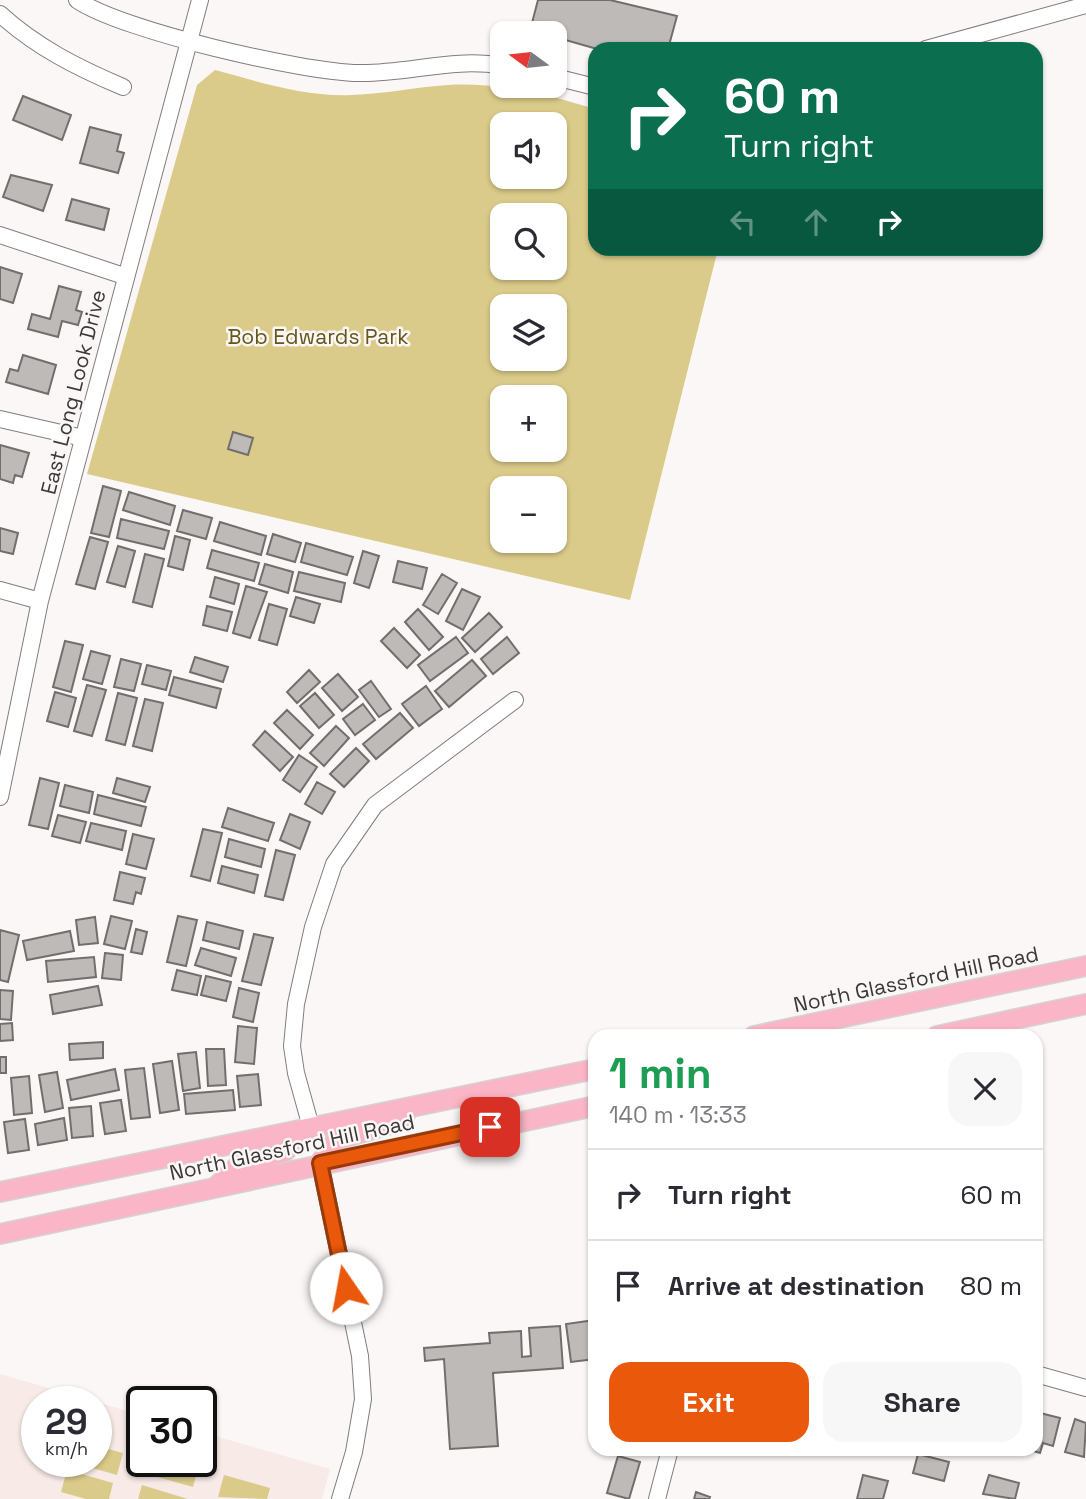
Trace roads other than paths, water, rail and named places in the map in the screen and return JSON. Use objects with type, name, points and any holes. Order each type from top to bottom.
[{"type":"main road","name":"North Glassford Hill Road","points":[[787,1029],[1086,966]]},
{"type":"main road","points":[[970,1029],[1086,1004]]},
{"type":"main road","name":"North Glassford Hill Road","points":[[0,1192],[588,1070]]},
{"type":"main road","points":[[320,1163],[336,1140],[394,1123],[421,1105]]},
{"type":"main road","name":"North Glassford Hill Road","points":[[0,1234],[588,1107]]},
{"type":"main road","points":[[217,1186],[238,1166],[284,1152],[311,1127]]},
{"type":"street","points":[[77,0],[135,24],[190,40],[312,68],[360,73],[466,62],[490,65]]},
{"type":"street","name":"East Long Look Drive","points":[[0,797],[40,601],[124,276],[200,0]]},
{"type":"street","points":[[951,42],[1086,5]]},
{"type":"street","points":[[0,14],[49,51],[123,87]]},
{"type":"street","points":[[567,81],[588,85]]},
{"type":"street","points":[[0,235],[124,276]]},
{"type":"street","points":[[0,419],[83,438]]},
{"type":"street","points":[[0,590],[40,601]]},
{"type":"street","points":[[311,1127],[296,1073],[293,1035],[304,961],[334,864],[375,805],[515,700]]},
{"type":"street","points":[[320,1163],[361,1366],[363,1399],[354,1452],[340,1499]]},
{"type":"street","points":[[1043,1376],[1086,1388]]},
{"type":"street","points":[[657,1499],[668,1456]]},
{"type":"park label","name":"Bob Edwards Park","points":[[318,336]]}]
